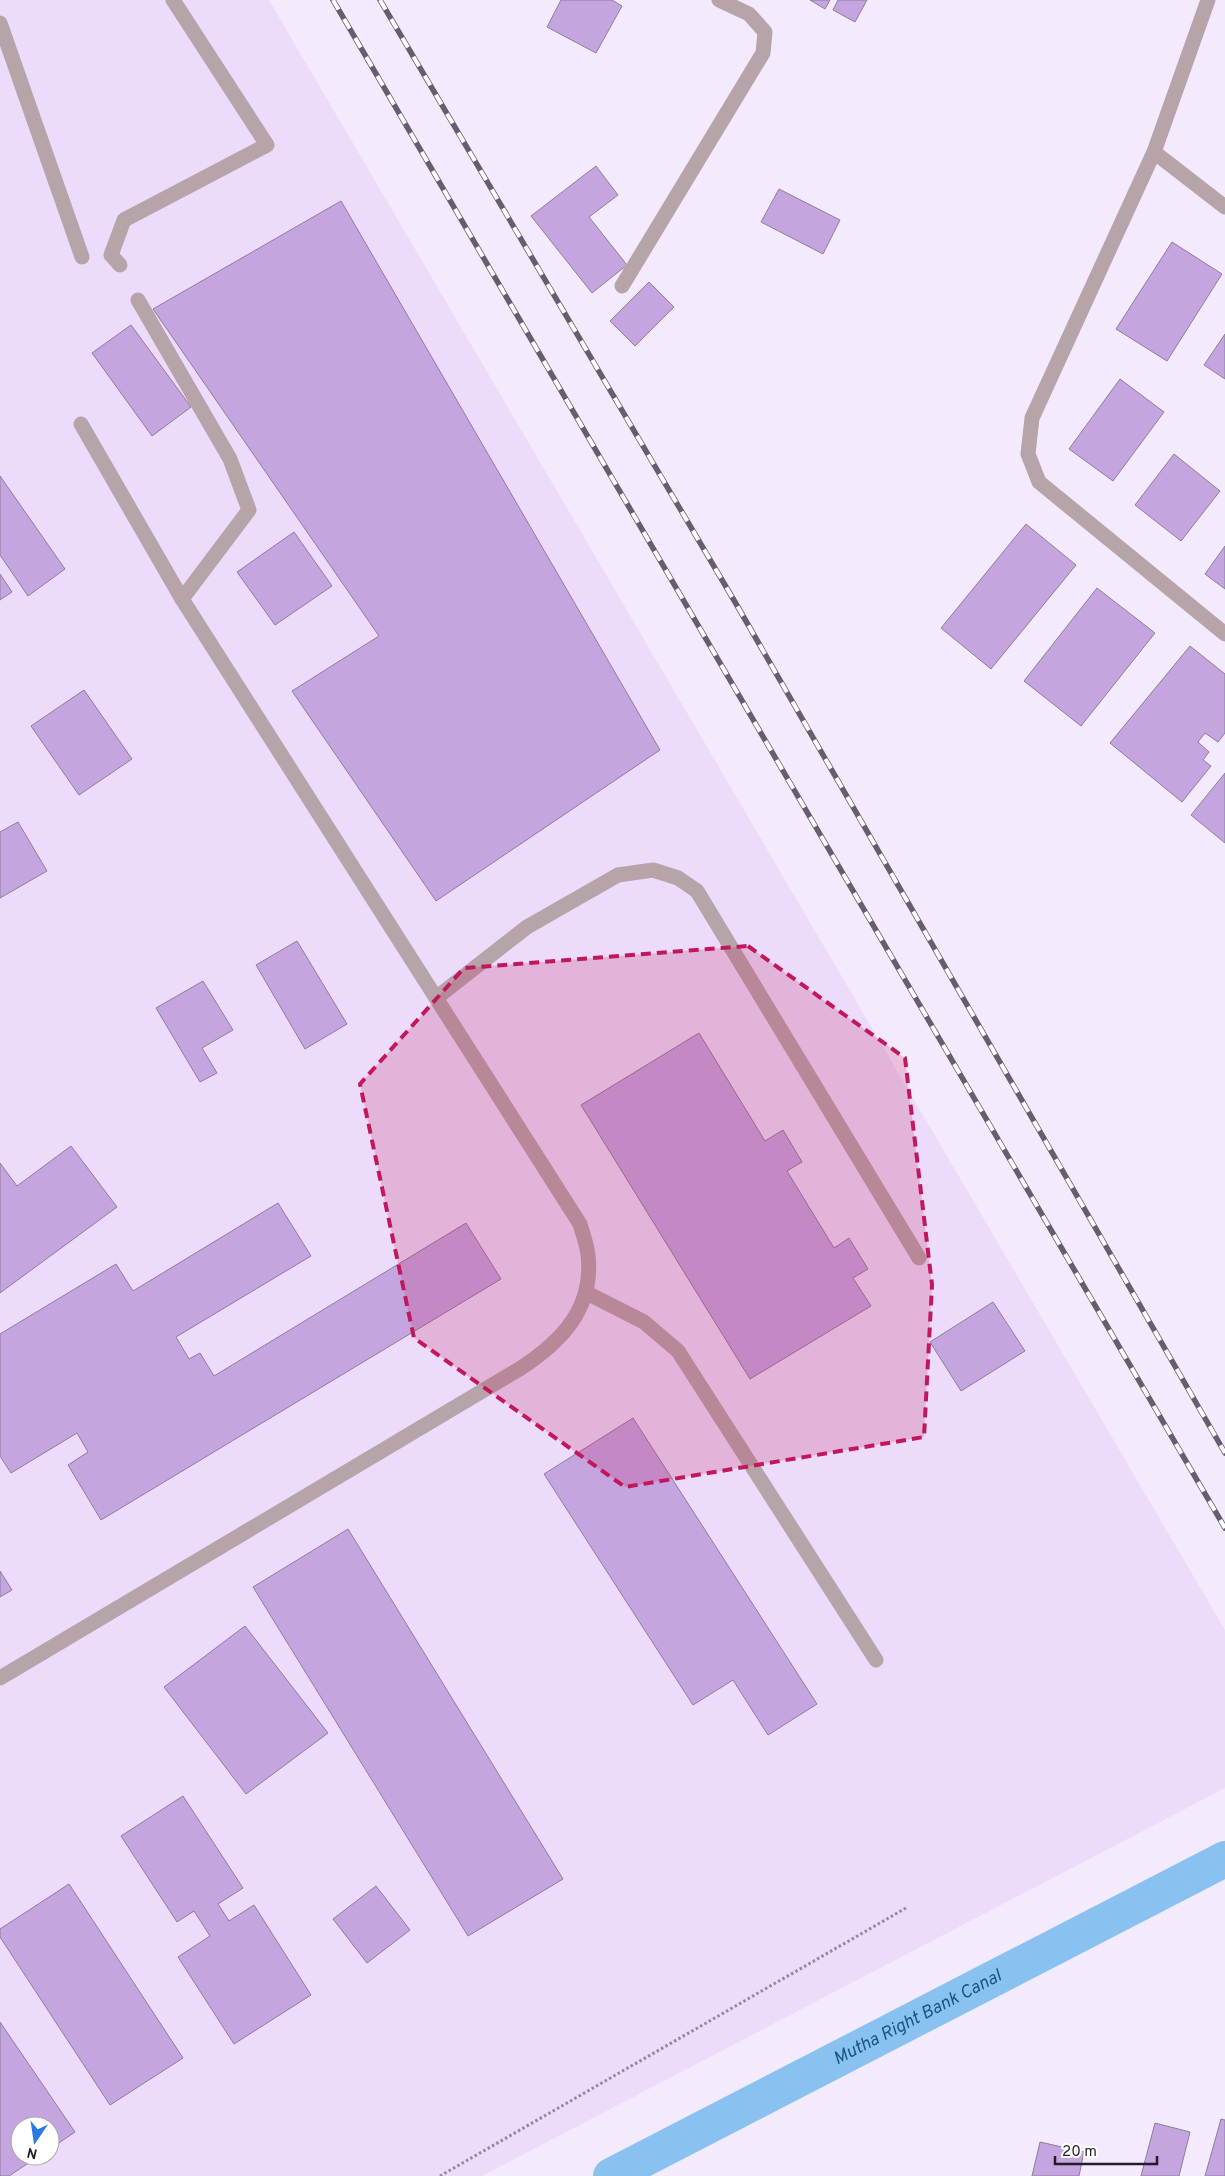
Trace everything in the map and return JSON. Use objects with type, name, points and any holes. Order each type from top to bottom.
[{"type":"street","points":[[120,265],[111,255],[124,220],[267,145],[173,0]]},
{"type":"street","points":[[622,286],[762,53],[765,32],[749,14],[719,0]]},
{"type":"street","points":[[1208,0],[1154,152],[1032,418],[1028,454],[1039,482],[1225,634]]},
{"type":"street","points":[[0,23],[82,257]]},
{"type":"street","points":[[1154,152],[1225,207]]},
{"type":"street","points":[[138,300],[230,459],[249,510],[182,599]]},
{"type":"street","points":[[0,1678],[521,1368],[549,1349],[570,1324],[587,1293],[588,1255],[580,1224],[182,599],[82,424]]},
{"type":"street","points":[[436,998],[527,927],[618,875],[653,870],[678,878],[697,891],[919,1258]]},
{"type":"street","points":[[587,1293],[644,1322],[678,1351],[876,1660]]},
{"type":"path","points":[[440,2176],[906,1908]]},
{"type":"highlighted area","points":[[748,946],[905,1058],[932,1285],[924,1437],[625,1487],[414,1338],[360,1084],[464,968]]},
{"type":"shaded area","points":[[0,0],[269,0],[1225,1630],[1225,1788],[482,2176],[0,2176]]},
{"type":"building","points":[[561,0],[612,0],[622,6],[596,53],[547,27]]},
{"type":"building","points":[[810,0],[830,0],[825,9]]},
{"type":"building","points":[[838,0],[867,0],[855,22],[833,10]]},
{"type":"building","points":[[596,166],[618,195],[589,217],[627,265],[592,293],[531,216]]},
{"type":"building","points":[[779,189],[840,220],[823,254],[761,222]]},
{"type":"building","points":[[341,201],[660,750],[436,901],[292,691],[379,636],[153,309]]},
{"type":"building","points":[[1172,242],[1222,274],[1167,361],[1116,329]]},
{"type":"building","points":[[649,282],[674,307],[635,346],[610,321]]},
{"type":"building","points":[[131,325],[191,407],[152,436],[92,353]]},
{"type":"building","points":[[1225,334],[1225,379],[1204,365]]},
{"type":"building","points":[[1120,379],[1164,412],[1113,481],[1069,449]]},
{"type":"building","points":[[1174,454],[1220,491],[1181,541],[1135,505]]},
{"type":"building","points":[[0,476],[65,569],[28,596],[0,555]]},
{"type":"building","points":[[1026,524],[1076,565],[991,669],[941,628]]},
{"type":"building","points":[[294,532],[332,586],[275,625],[237,572]]},
{"type":"building","points":[[1225,546],[1225,589],[1205,574]]},
{"type":"building","points":[[0,574],[12,592],[0,600]]},
{"type":"building","points":[[1097,588],[1155,633],[1081,726],[1024,681]]},
{"type":"building","points":[[1190,646],[1225,674],[1225,733],[1218,742],[1205,733],[1198,742],[1209,752],[1203,760],[1211,766],[1182,802],[1110,743]]},
{"type":"building","points":[[84,690],[132,759],[79,795],[31,726]]},
{"type":"building","points":[[1225,773],[1225,843],[1191,815]]},
{"type":"building","points":[[18,822],[47,871],[0,898],[0,832]]},
{"type":"building","points":[[297,941],[347,1024],[305,1049],[256,965]]},
{"type":"building","points":[[203,981],[233,1030],[202,1048],[217,1073],[200,1082],[156,1008]]},
{"type":"building","points":[[699,1033],[765,1141],[783,1130],[802,1162],[787,1171],[834,1248],[849,1238],[868,1269],[853,1278],[871,1306],[750,1379],[581,1105]]},
{"type":"building","points":[[71,1146],[117,1207],[0,1293],[0,1163],[17,1186]]},
{"type":"building","points":[[278,1203],[311,1256],[176,1337],[189,1359],[200,1353],[214,1376],[466,1223],[501,1279],[101,1520],[68,1465],[88,1452],[77,1433],[11,1473],[0,1456],[0,1334],[116,1264],[133,1291]]},
{"type":"building","points":[[993,1302],[1025,1351],[961,1391],[930,1342]]},
{"type":"building","points":[[633,1418],[817,1704],[768,1735],[733,1680],[693,1705],[544,1474]]},
{"type":"building","points":[[348,1529],[563,1879],[468,1936],[253,1587]]},
{"type":"building","points":[[0,1571],[12,1590],[0,1597]]},
{"type":"building","points":[[245,1626],[328,1733],[246,1794],[164,1687]]},
{"type":"building","points":[[183,1796],[243,1888],[218,1904],[229,1921],[254,1905],[311,1995],[234,2044],[178,1957],[210,1936],[194,1911],[177,1922],[121,1836]]},
{"type":"building","points":[[69,1884],[183,2058],[110,2105],[0,1937],[0,1929]]},
{"type":"building","points":[[376,1886],[410,1930],[367,1963],[333,1919]]},
{"type":"building","points":[[0,2022],[75,2132],[60,2142],[60,2116],[10,2116],[10,2166],[24,2166],[9,2176],[0,2176]]},
{"type":"building","points":[[1221,2119],[1225,2120],[1225,2176],[1205,2176]]},
{"type":"building","points":[[1155,2123],[1190,2132],[1179,2176],[1141,2176]]},
{"type":"building","points":[[1040,2142],[1084,2152],[1079,2176],[1032,2176]]},
{"type":"waterway","name":"Mutha Right Bank Canal","points":[[611,2176],[1225,1859]]},
{"type":"railway","points":[[333,0],[1225,1528]]},
{"type":"railway","points":[[380,0],[735,602],[1225,1453]]}]
